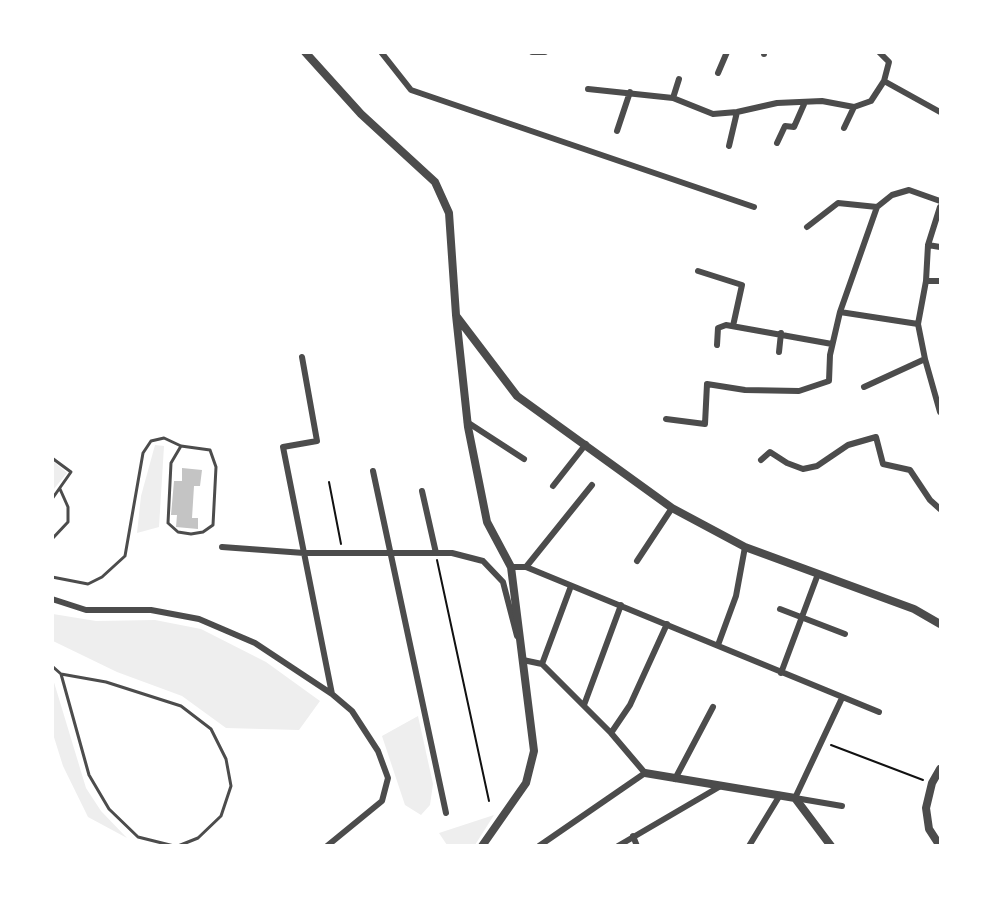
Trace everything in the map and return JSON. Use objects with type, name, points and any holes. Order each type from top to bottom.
[{"type":"street","points":[[305,52],[361,114],[435,182],[450,213],[456,315],[467,422],[487,522],[511,567],[534,752],[526,783],[482,846]]},
{"type":"street","points":[[381,52],[411,90],[754,207]]},
{"type":"street","points":[[532,52],[542,53]]},
{"type":"street","points":[[718,73],[728,52]]},
{"type":"street","points":[[588,89],[673,98],[713,114],[737,112],[777,103],[822,101],[854,107],[871,101],[884,81],[889,62],[879,52]]},
{"type":"street","points":[[673,98],[679,79]]},
{"type":"street","points":[[884,81],[940,112]]},
{"type":"street","points":[[617,131],[630,92]]},
{"type":"street","points":[[777,143],[785,126],[794,127],[805,102]]},
{"type":"street","points":[[844,128],[854,107]]},
{"type":"street","points":[[729,146],[737,112]]},
{"type":"street","points":[[666,419],[705,424],[707,384],[745,390],[799,391],[829,381],[832,344],[840,312],[877,207],[892,195],[909,190],[940,201]]},
{"type":"street","points":[[807,228],[838,203],[877,207]]},
{"type":"street","points":[[940,207],[928,245],[926,281],[918,324],[940,412]]},
{"type":"street","points":[[928,245],[940,247]]},
{"type":"street","points":[[698,271],[742,285],[733,326]]},
{"type":"street","points":[[926,281],[940,281]]},
{"type":"street","points":[[840,312],[918,324]]},
{"type":"street","points":[[456,315],[517,396],[672,508],[745,547],[914,609],[940,624]]},
{"type":"street","points":[[717,345],[718,328],[726,325],[781,333],[832,344]]},
{"type":"street","points":[[779,352],[781,333]]},
{"type":"street","points":[[302,357],[317,441],[283,447],[332,694]]},
{"type":"street","points":[[864,387],[925,359]]},
{"type":"street","points":[[467,422],[524,459]]},
{"type":"street","points":[[761,460],[770,452],[787,464],[804,469],[817,466],[848,445],[876,437],[883,465],[910,470],[930,500],[940,509]]},
{"type":"street","points":[[553,486],[586,444]]},
{"type":"street","points":[[373,471],[393,552],[446,813]]},
{"type":"street","points":[[526,567],[592,485]]},
{"type":"street","points":[[422,491],[436,553]]},
{"type":"street","points":[[637,561],[672,508]]},
{"type":"street","points":[[222,547],[304,553],[452,553],[483,561],[503,582],[522,660]]},
{"type":"street","points":[[718,645],[736,596],[745,547]]},
{"type":"street","points":[[511,567],[526,567],[879,712]]},
{"type":"street","points":[[782,673],[818,574]]},
{"type":"street","points":[[542,664],[571,586]]},
{"type":"street","points":[[52,599],[86,610],[151,610],[199,620],[255,643],[332,694],[352,711],[378,751],[388,778],[382,801],[327,846]]},
{"type":"street","points":[[584,705],[621,605]]},
{"type":"street","points":[[780,609],[845,634]]},
{"type":"street","points":[[611,733],[630,705],[667,624]]},
{"type":"street","points":[[522,660],[542,664],[611,733],[645,773],[842,806]]},
{"type":"street","points":[[795,798],[842,698]]},
{"type":"street","points":[[675,779],[713,706]]},
{"type":"street","points":[[940,769],[932,783],[926,808],[929,829],[940,846]]},
{"type":"street","points":[[539,846],[645,773]]},
{"type":"street","points":[[618,846],[719,787]]},
{"type":"street","points":[[749,846],[780,795]]},
{"type":"street","points":[[795,798],[831,846]]},
{"type":"street","points":[[633,836],[637,846]]},
{"type":"lane","points":[[52,577],[88,584],[102,577],[125,556],[143,453],[151,441],[164,438],[181,446],[210,450],[216,467],[213,525],[203,532],[178,532],[168,523],[171,463],[181,446]]},
{"type":"lane","points":[[52,458],[72,472],[52,499]]},
{"type":"lane","points":[[52,539],[68,522],[68,507],[60,489]]},
{"type":"lane","points":[[52,666],[62,674],[106,682],[182,706],[211,729],[226,759],[231,786],[221,816],[198,838],[176,846],[138,837],[109,809],[89,775],[62,674]]},
{"type":"path","points":[[329,482],[343,553]]},
{"type":"path","points":[[436,553],[489,801]]},
{"type":"path","points":[[821,741],[932,783]]},
{"type":"shaded area","points":[[155,445],[164,446],[159,527],[137,533],[141,496]]},
{"type":"shaded area","points":[[53,461],[67,473],[53,490]]},
{"type":"shaded area","points":[[53,614],[96,621],[155,620],[201,629],[266,662],[320,701],[299,730],[226,728],[182,696],[117,672],[53,641]]},
{"type":"shaded area","points":[[53,679],[86,788],[101,811],[127,838],[88,817],[63,766],[53,734]]},
{"type":"shaded area","points":[[418,716],[433,784],[430,805],[421,815],[405,805],[382,736]]},
{"type":"shaded area","points":[[494,815],[475,845],[447,845],[439,833]]},
{"type":"building","points":[[182,468],[202,470],[200,486],[194,486],[192,518],[198,518],[198,529],[176,527],[177,515],[171,515],[174,481],[182,481]]}]
